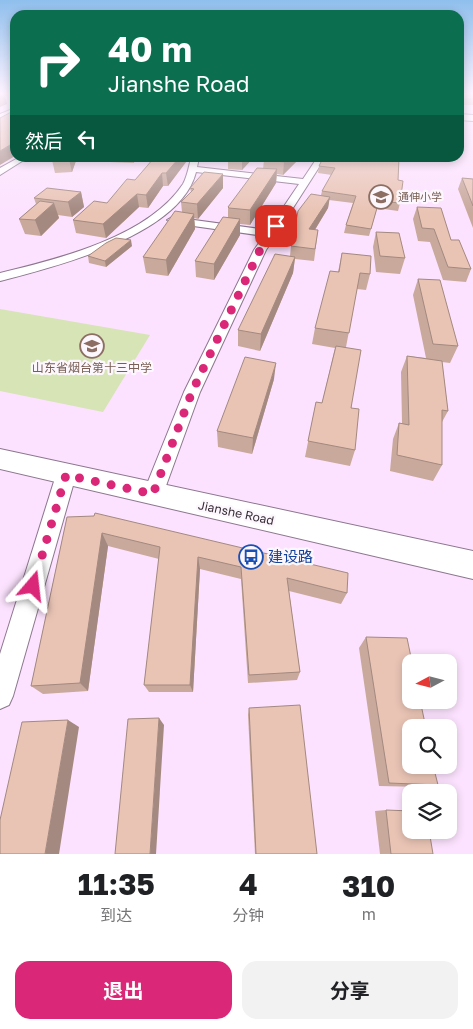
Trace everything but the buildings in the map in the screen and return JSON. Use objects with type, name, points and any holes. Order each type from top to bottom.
[{"type":"street","points":[[0,171],[16,162]]},
{"type":"street","points":[[153,494],[192,392],[260,250],[318,162]]},
{"type":"street","points":[[0,277],[39,268],[80,255],[119,238],[154,218],[180,193],[192,177],[194,163],[305,182]]},
{"type":"street","points":[[154,218],[271,234]]},
{"type":"street","name":"Jianshe Road","points":[[0,459],[473,565]]},
{"type":"street","points":[[0,696],[66,475]]},
{"type":"green space","points":[[0,309],[150,335],[103,412],[0,391]]},
{"type":"place","name":"通伸小学","points":[[381,197]]},
{"type":"place","name":"山东省烟台第十三中学","points":[[92,346]]},
{"type":"place","name":"建设路","points":[[251,557]]},
{"type":"route","points":[[33,586],[66,475],[153,494],[192,392],[260,250],[276,226]]}]
